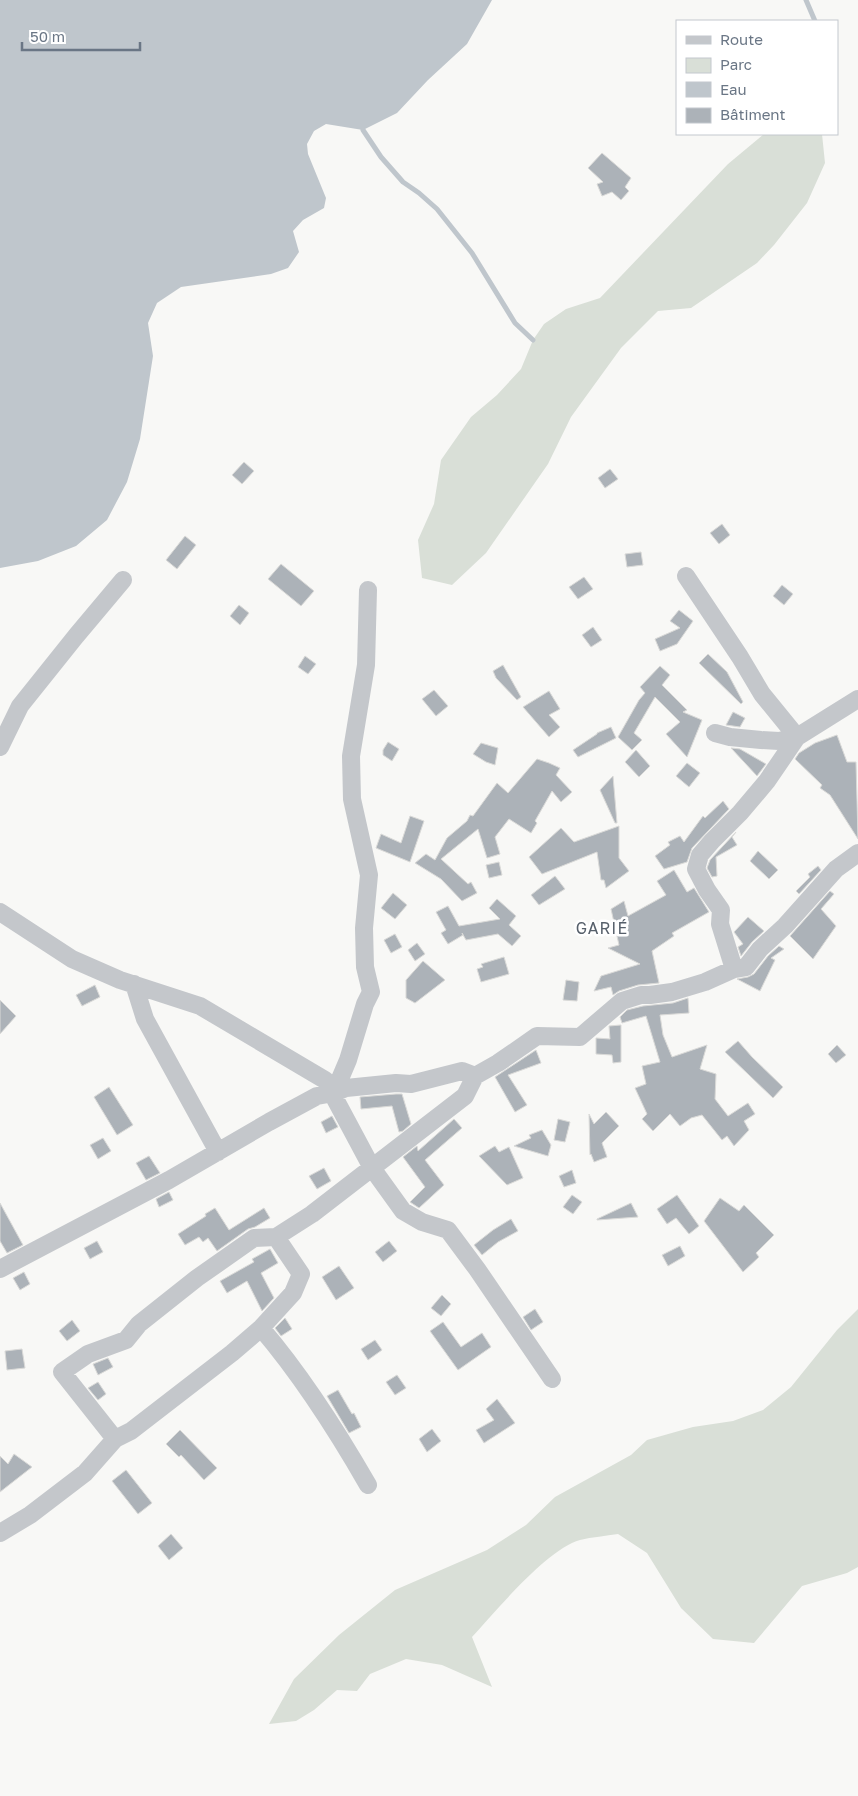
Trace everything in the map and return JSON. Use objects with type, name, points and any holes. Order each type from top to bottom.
[{"type":"street","points":[[686,576],[740,657],[762,694],[797,737]]},
{"type":"street","points":[[0,748],[20,706],[123,580]]},
{"type":"street","points":[[334,1093],[348,1060],[365,1004],[371,992],[365,966],[364,928],[369,875],[352,799],[351,756],[366,665],[368,590]]},
{"type":"street","points":[[715,733],[730,737],[779,741],[797,737],[858,699]]},
{"type":"street","points":[[734,969],[720,924],[721,910],[707,890],[696,869],[700,856],[767,781],[797,737]]},
{"type":"street","points":[[115,1439],[62,1372],[88,1354],[126,1340],[138,1324],[196,1278],[254,1238],[276,1237],[312,1214],[465,1096],[475,1076],[498,1063],[537,1036],[580,1037],[622,1000],[641,994],[650,995],[672,992],[704,982],[734,969],[746,967],[760,949],[785,926],[836,869],[858,853]]},
{"type":"street","points":[[0,912],[72,959],[134,984],[200,1006],[325,1080],[334,1093],[372,1168],[403,1210],[422,1222],[448,1230],[552,1379]]},
{"type":"street","points":[[134,984],[145,1018],[218,1152]]},
{"type":"street","points":[[0,1269],[218,1152],[317,1096],[334,1093],[346,1088],[396,1083],[411,1084],[462,1071],[475,1076]]},
{"type":"street","points":[[0,1533],[30,1515],[85,1472],[115,1439],[131,1431],[261,1328],[293,1293],[301,1274],[276,1237]]},
{"type":"street","points":[[261,1328],[290,1363],[349,1452],[368,1485]]},
{"type":"green space","points":[[763,135],[822,135],[825,163],[807,203],[774,245],[757,263],[691,308],[658,311],[621,348],[571,417],[548,464],[486,553],[452,585],[422,578],[418,540],[434,504],[441,460],[471,417],[497,395],[521,369],[533,340],[544,324],[566,309],[600,298],[728,164]]},
{"type":"green space","points":[[858,1309],[858,1567],[847,1573],[802,1586],[754,1643],[713,1639],[681,1608],[647,1553],[618,1534],[589,1538],[567,1546],[553,1555],[508,1597],[472,1637],[492,1687],[442,1665],[406,1659],[370,1674],[357,1691],[337,1690],[314,1710],[296,1721],[269,1724],[294,1679],[339,1635],[395,1590],[487,1550],[526,1525],[555,1497],[631,1455],[647,1440],[693,1427],[733,1421],[763,1410],[791,1387],[837,1330]]},
{"type":"water","points":[[0,0],[492,0],[467,44],[428,80],[397,113],[363,130],[326,124],[314,131],[307,144],[308,154],[326,198],[324,208],[303,220],[293,231],[299,252],[288,268],[271,274],[181,287],[157,303],[148,323],[153,356],[140,439],[127,482],[107,520],[76,546],[38,561],[0,568]]},
{"type":"building","points":[[602,153],[631,178],[625,187],[629,191],[621,200],[612,192],[602,196],[597,184],[603,182],[588,168]]},
{"type":"building","points":[[244,462],[254,471],[242,484],[232,475]]},
{"type":"building","points":[[610,469],[618,479],[605,488],[598,478]]},
{"type":"building","points":[[722,524],[730,535],[719,544],[710,533]]},
{"type":"building","points":[[185,536],[196,545],[177,569],[166,560]]},
{"type":"building","points":[[641,552],[643,565],[627,567],[625,554]]},
{"type":"building","points":[[281,564],[314,591],[301,606],[268,579]]},
{"type":"building","points":[[584,577],[593,589],[578,599],[569,587]]},
{"type":"building","points":[[782,585],[793,594],[784,605],[773,596]]},
{"type":"building","points":[[239,605],[249,613],[240,625],[230,616]]},
{"type":"building","points":[[679,610],[693,621],[677,644],[660,651],[655,639],[680,628],[670,621]]},
{"type":"building","points":[[593,627],[602,640],[591,647],[582,635]]},
{"type":"building","points":[[708,654],[727,672],[743,702],[741,704],[699,663]]},
{"type":"building","points":[[305,656],[316,664],[308,674],[298,667]]},
{"type":"building","points":[[503,665],[521,697],[517,700],[496,678],[493,671]]},
{"type":"building","points":[[660,666],[670,675],[662,685],[687,710],[683,712],[702,720],[687,757],[666,734],[680,722],[655,697],[634,733],[642,740],[632,750],[618,737],[645,693],[640,687]]},
{"type":"building","points":[[434,690],[448,706],[436,716],[422,699]]},
{"type":"building","points":[[549,691],[560,709],[549,715],[560,727],[549,737],[523,707]]},
{"type":"building","points":[[733,712],[745,718],[740,727],[726,725]]},
{"type":"building","points":[[611,727],[616,738],[578,757],[573,750],[597,733]]},
{"type":"building","points":[[837,735],[847,762],[856,762],[858,839],[830,795],[820,788],[822,785],[795,759],[799,753],[815,743]]},
{"type":"building","points":[[388,742],[399,749],[392,761],[383,755],[383,750]]},
{"type":"building","points":[[481,743],[498,748],[495,765],[473,754]]},
{"type":"building","points":[[731,748],[740,749],[766,764],[757,776]]},
{"type":"building","points":[[636,750],[650,766],[639,777],[625,762]]},
{"type":"building","points":[[537,759],[560,768],[556,775],[572,792],[561,802],[552,791],[535,821],[537,823],[531,833],[509,819],[495,837],[500,854],[487,858],[478,829],[441,859],[468,884],[471,882],[477,893],[462,901],[441,879],[415,863],[426,854],[435,860],[447,838],[467,821],[470,815],[473,816],[497,783],[508,793]]},
{"type":"building","points":[[687,763],[700,773],[689,787],[676,776]]},
{"type":"building","points":[[613,776],[617,823],[615,823],[600,790]]},
{"type":"building","points":[[723,801],[729,809],[692,848],[687,862],[664,869],[655,856],[670,845],[668,842],[680,836],[684,842],[703,816],[705,818]]},
{"type":"building","points":[[410,816],[424,821],[410,862],[376,848],[381,834],[401,843]]},
{"type":"building","points":[[619,826],[619,858],[629,871],[606,888],[604,880],[601,880],[597,852],[542,874],[529,857],[561,828],[574,842]]},
{"type":"building","points":[[736,832],[732,837],[737,845],[716,857],[717,876],[712,877],[707,868],[710,860]]},
{"type":"building","points":[[758,851],[778,870],[769,879],[750,861]]},
{"type":"building","points":[[499,862],[502,875],[489,878],[486,865]]},
{"type":"building","points":[[818,866],[821,870],[799,894],[796,891],[810,877],[808,874]]},
{"type":"building","points":[[674,870],[687,892],[694,888],[709,912],[672,933],[674,936],[652,951],[659,983],[638,985],[613,995],[611,987],[594,991],[601,976],[640,964],[608,948],[619,945],[611,909],[624,901],[628,916],[666,895],[657,881]]},
{"type":"building","points":[[555,876],[565,889],[539,905],[531,895]]},
{"type":"building","points":[[830,891],[834,894],[821,909],[836,926],[813,959],[790,936]]},
{"type":"building","points":[[393,893],[407,905],[395,919],[381,908]]},
{"type":"building","points":[[497,899],[516,916],[509,925],[521,936],[512,946],[498,934],[466,940],[462,933],[463,935],[448,944],[441,933],[446,930],[436,912],[448,906],[459,926],[500,919],[489,908]]},
{"type":"building","points":[[748,917],[764,931],[741,956],[738,947],[743,944],[734,932]]},
{"type":"building","points":[[395,934],[402,947],[391,953],[384,940]]},
{"type":"building","points":[[417,943],[425,954],[415,961],[408,950]]},
{"type":"building","points":[[779,946],[784,949],[771,958],[775,960],[760,991],[737,979],[754,974],[768,956]]},
{"type":"building","points":[[504,957],[509,974],[481,982],[477,969],[483,967],[481,964]]},
{"type":"building","points":[[423,961],[445,980],[415,1003],[406,998],[406,980]]},
{"type":"building","points":[[566,980],[579,982],[577,1001],[563,1000]]},
{"type":"building","points":[[95,985],[100,997],[82,1006],[76,995]]},
{"type":"building","points":[[688,998],[689,1013],[660,1015],[663,1035],[672,1057],[707,1045],[700,1069],[716,1074],[715,1099],[728,1116],[748,1103],[755,1114],[744,1121],[749,1130],[734,1146],[727,1136],[722,1140],[702,1115],[691,1118],[680,1126],[670,1114],[653,1131],[642,1119],[647,1114],[635,1088],[646,1084],[642,1066],[660,1062],[646,1016],[622,1023],[620,1017],[627,1010],[643,1006],[673,1003]]},
{"type":"building","points":[[0,1000],[16,1016],[0,1034]]},
{"type":"building","points":[[621,1025],[621,1062],[613,1063],[612,1055],[596,1054],[596,1038],[610,1039],[609,1026]]},
{"type":"building","points":[[738,1041],[783,1087],[773,1098],[725,1052]]},
{"type":"building","points":[[837,1045],[846,1055],[836,1063],[828,1054]]},
{"type":"building","points":[[536,1050],[541,1063],[508,1075],[527,1105],[515,1112],[495,1077]]},
{"type":"building","points":[[109,1087],[133,1125],[117,1135],[94,1097]]},
{"type":"building","points":[[402,1094],[411,1124],[399,1132],[392,1106],[361,1109],[360,1097]]},
{"type":"building","points":[[606,1112],[619,1126],[602,1143],[607,1157],[594,1162],[590,1155],[589,1114],[594,1124]]},
{"type":"building","points":[[332,1116],[338,1127],[326,1133],[321,1122]]},
{"type":"building","points":[[454,1119],[462,1128],[425,1160],[444,1185],[419,1208],[410,1202],[425,1187],[403,1157],[417,1146],[418,1151]]},
{"type":"building","points":[[558,1119],[570,1122],[565,1142],[554,1140]]},
{"type":"building","points":[[542,1130],[551,1145],[548,1156],[514,1146],[531,1138],[529,1135]]},
{"type":"building","points":[[103,1138],[111,1151],[98,1159],[90,1145]]},
{"type":"building","points":[[495,1146],[499,1152],[509,1147],[523,1178],[507,1185],[479,1156]]},
{"type":"building","points":[[149,1156],[160,1173],[146,1180],[136,1163]]},
{"type":"building","points":[[324,1168],[331,1181],[317,1189],[309,1176]]},
{"type":"building","points":[[572,1170],[576,1183],[564,1187],[559,1176]]},
{"type":"building","points":[[169,1192],[173,1200],[159,1207],[156,1199]]},
{"type":"building","points":[[572,1195],[582,1202],[573,1214],[563,1207]]},
{"type":"building","points":[[677,1195],[699,1226],[689,1234],[676,1218],[667,1224],[657,1209]]},
{"type":"building","points":[[720,1198],[739,1211],[744,1205],[774,1235],[756,1253],[759,1257],[743,1272],[704,1221]]},
{"type":"building","points":[[0,1203],[23,1245],[7,1253],[0,1241]]},
{"type":"building","points":[[631,1203],[638,1217],[597,1220],[597,1219]]},
{"type":"building","points":[[215,1208],[229,1230],[264,1208],[270,1218],[248,1229],[217,1251],[208,1238],[203,1242],[199,1237],[185,1245],[178,1234]]},
{"type":"building","points":[[511,1219],[518,1231],[498,1242],[482,1255],[474,1245]]},
{"type":"building","points":[[97,1241],[103,1252],[90,1259],[84,1248]]},
{"type":"building","points":[[389,1241],[397,1251],[383,1262],[375,1252]]},
{"type":"building","points":[[680,1246],[685,1256],[668,1266],[662,1255]]},
{"type":"building","points":[[270,1249],[278,1263],[261,1273],[274,1298],[262,1311],[247,1281],[227,1293],[220,1281],[254,1262],[252,1259]]},
{"type":"building","points":[[339,1266],[354,1288],[336,1300],[322,1277]]},
{"type":"building","points":[[24,1272],[30,1284],[20,1290],[13,1278]]},
{"type":"building","points":[[442,1295],[451,1304],[441,1316],[431,1308]]},
{"type":"building","points":[[535,1309],[543,1322],[531,1330],[523,1317]]},
{"type":"building","points":[[285,1318],[292,1329],[281,1336],[275,1328]]},
{"type":"building","points":[[72,1320],[80,1331],[67,1341],[59,1331]]},
{"type":"building","points":[[443,1322],[461,1347],[482,1333],[491,1347],[458,1370],[430,1331]]},
{"type":"building","points":[[375,1340],[382,1350],[368,1360],[361,1349]]},
{"type":"building","points":[[22,1349],[25,1368],[7,1370],[5,1351]]},
{"type":"building","points":[[108,1358],[113,1367],[98,1375],[93,1364]]},
{"type":"building","points":[[397,1375],[406,1388],[395,1395],[386,1382]]},
{"type":"building","points":[[98,1382],[106,1394],[98,1400],[88,1388]]},
{"type":"building","points":[[338,1390],[361,1427],[349,1433],[327,1396]]},
{"type":"building","points":[[497,1399],[515,1423],[484,1443],[476,1430],[494,1420],[486,1409]]},
{"type":"building","points":[[432,1429],[441,1441],[427,1452],[419,1439]]},
{"type":"building","points":[[180,1430],[217,1468],[204,1480],[181,1455],[179,1457],[166,1444]]},
{"type":"building","points":[[14,1454],[32,1467],[0,1492],[0,1456],[8,1464]]},
{"type":"building","points":[[126,1470],[152,1503],[138,1514],[112,1481]]},
{"type":"building","points":[[171,1534],[183,1548],[169,1560],[158,1546]]},
{"type":"waterway","points":[[806,0],[815,20]]},
{"type":"waterway","points":[[363,130],[381,157],[403,182],[437,209],[472,253],[515,323],[533,340]]},
{"type":"district","name":"GARIÉ","points":[[602,928]]}]
